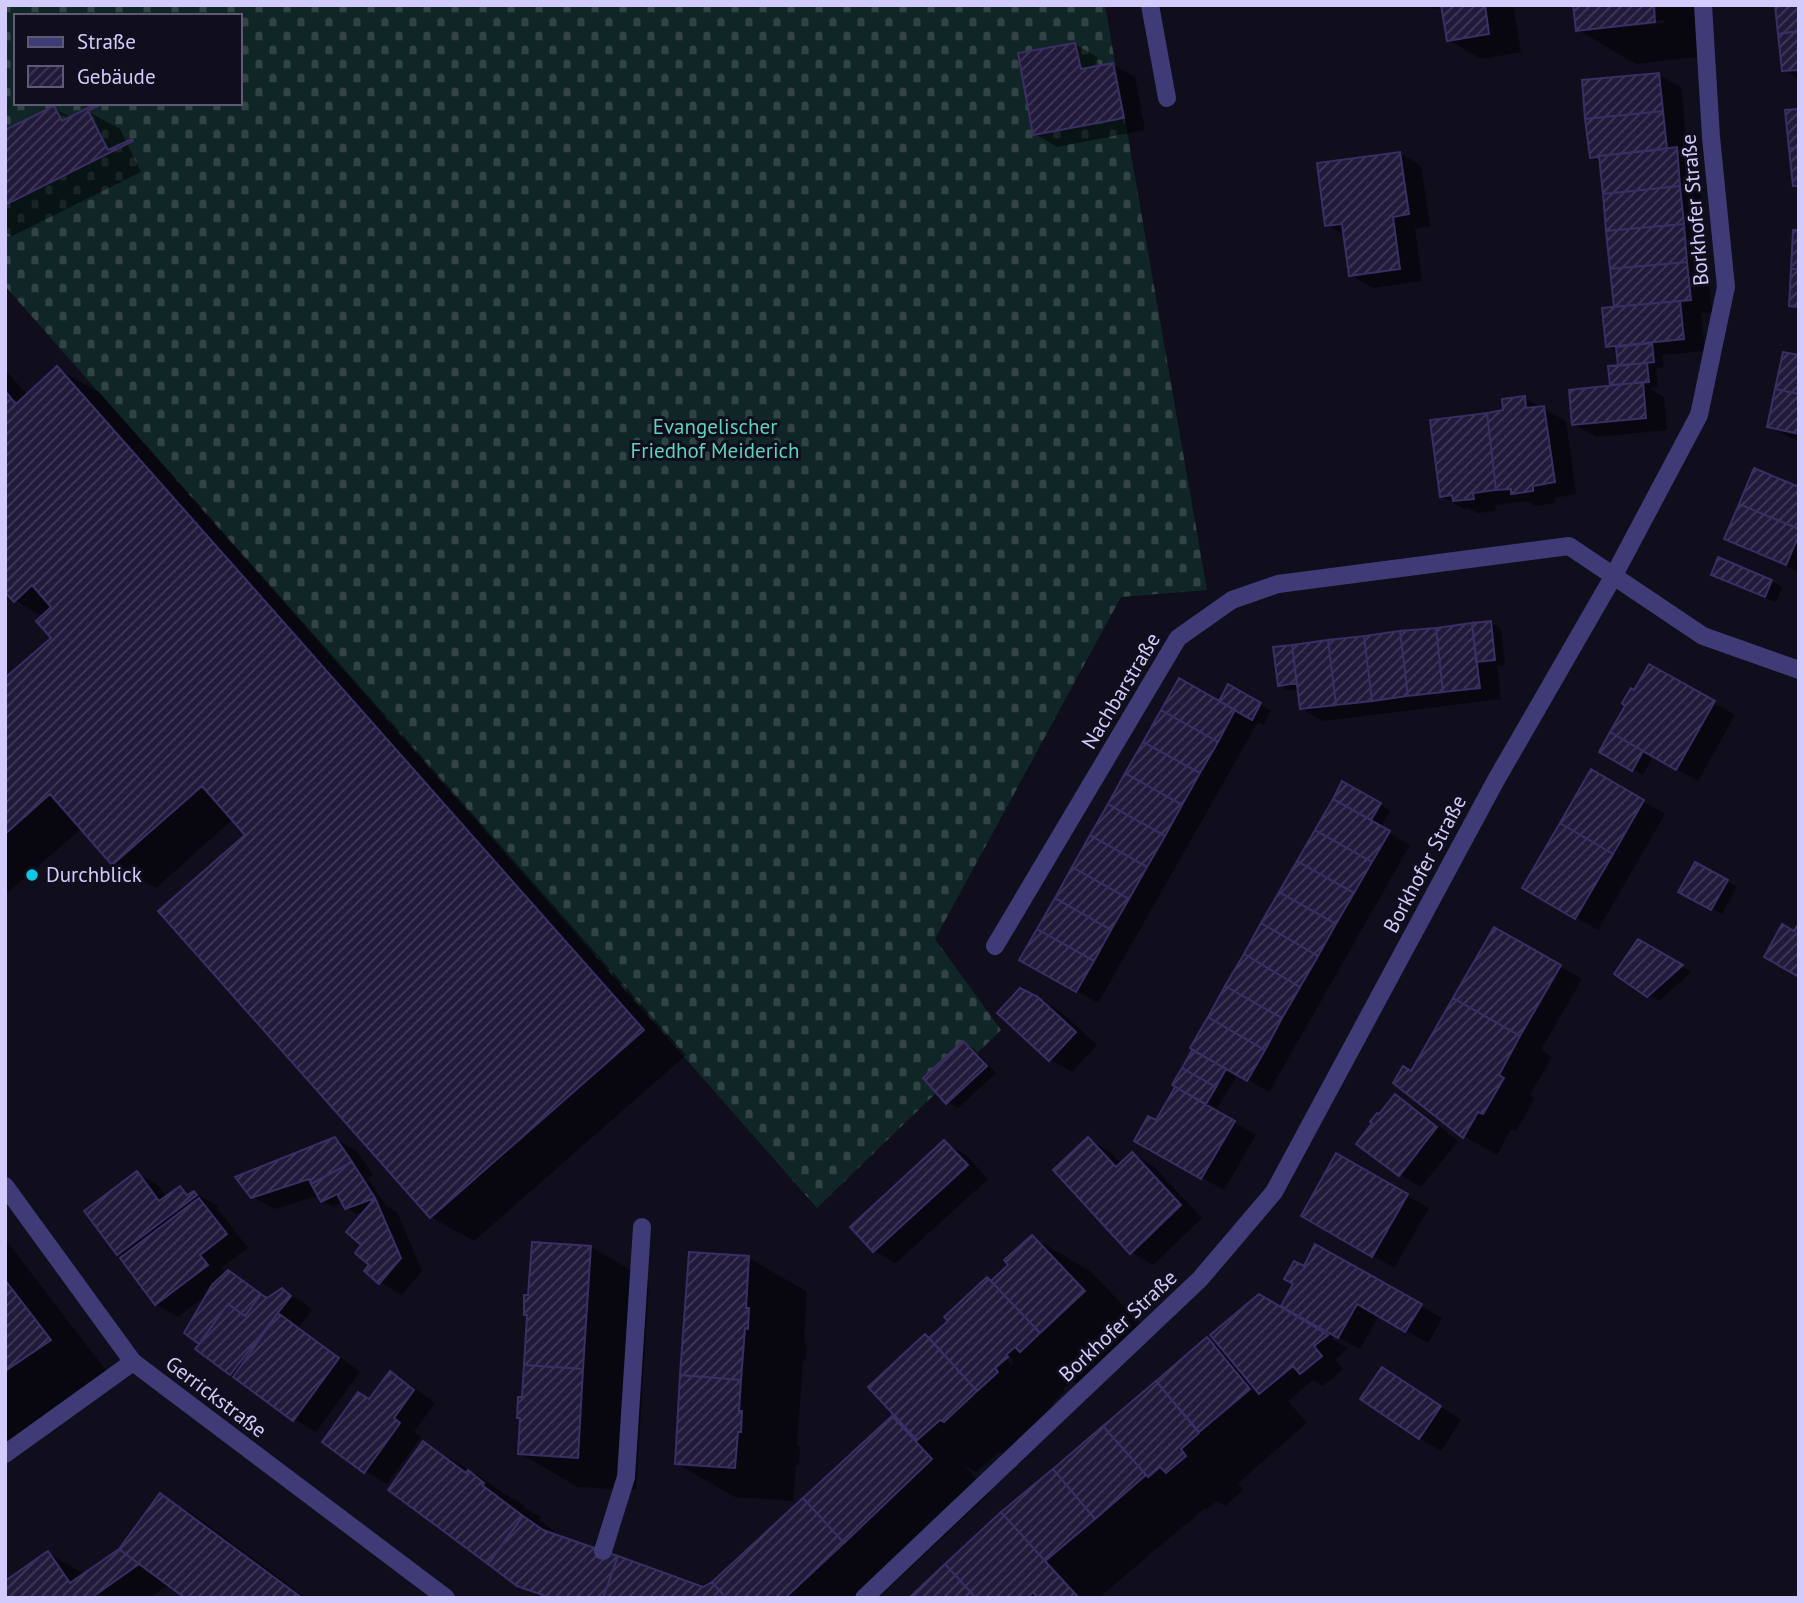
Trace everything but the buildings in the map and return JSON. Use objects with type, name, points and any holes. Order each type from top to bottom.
[{"type":"street","points":[[1150,5],[1167,98]]},
{"type":"street","name":"Borkhofer Straße","points":[[864,1598],[1200,1279],[1274,1192],[1496,780],[1613,577],[1699,415],[1726,287],[1711,137],[1703,5]]},
{"type":"street","name":"Nachbarstraße","points":[[995,946],[1178,638],[1232,600],[1278,584],[1569,546],[1703,636],[1799,670]]},
{"type":"street","name":"Gerrickstraße","points":[[5,1186],[133,1362],[446,1598]]},
{"type":"street","points":[[603,1551],[626,1477],[642,1227]]},
{"type":"street","points":[[5,1454],[133,1362]]},
{"type":"green space","name":"Evangelischer Friedhof Meiderich","points":[[5,5],[1105,5],[1207,590],[1121,597],[935,939],[1001,1030],[817,1208],[5,286]]},
{"type":"place","name":"Durchblick","points":[[32,875]]}]
